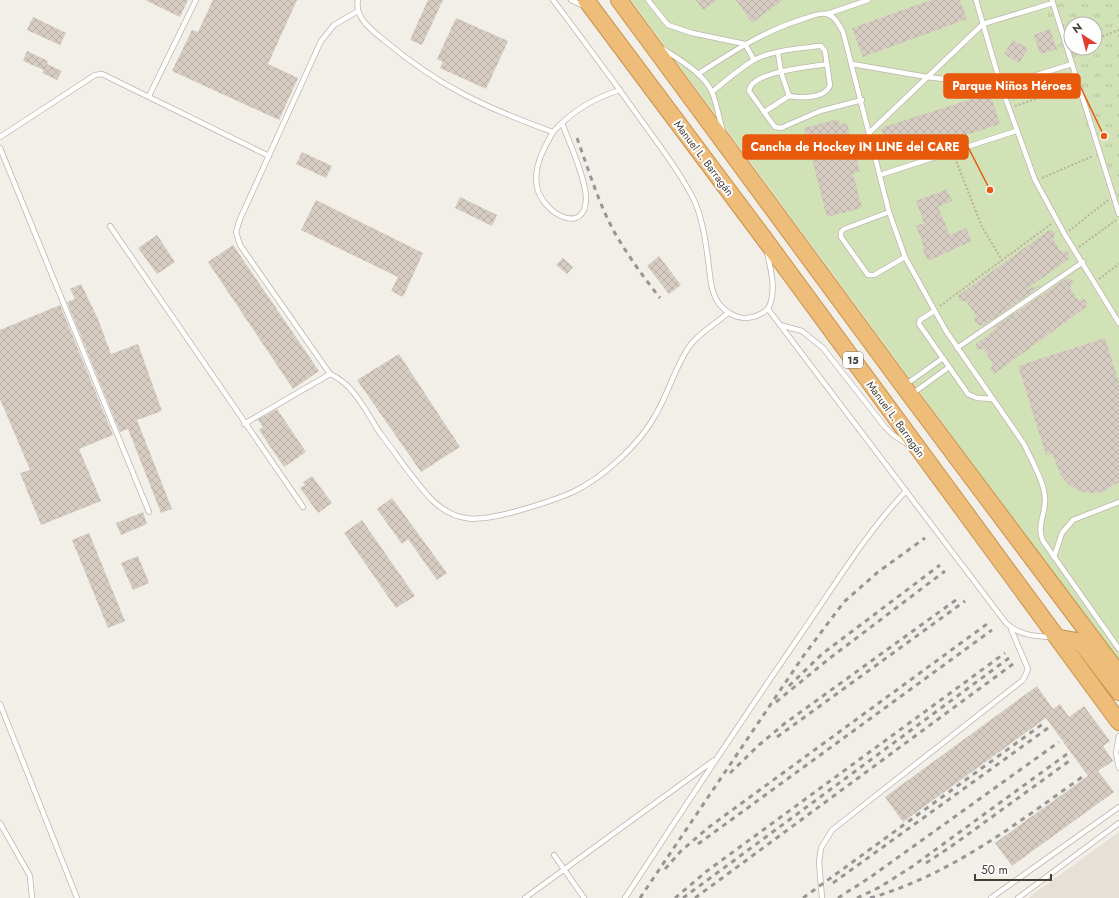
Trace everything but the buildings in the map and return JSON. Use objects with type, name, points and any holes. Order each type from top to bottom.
[{"type":"highway","name":"15","points":[[619,0],[1119,674]]},
{"type":"highway","name":"Manuel L. Barragán","points":[[589,5],[763,237],[1119,722]]},
{"type":"highway","points":[[1058,638],[1076,641],[1082,644],[1119,692]]},
{"type":"lane","points":[[149,96],[196,0]]},
{"type":"lane","points":[[358,0],[358,11],[366,24],[414,65],[432,77],[483,105],[553,132]]},
{"type":"lane","points":[[553,0],[620,90],[676,169],[693,198],[702,225],[712,289],[719,303],[728,313],[738,318],[746,319],[758,315],[768,308],[772,296],[772,281],[763,237]]},
{"type":"lane","points":[[571,0],[589,5]]},
{"type":"lane","points":[[648,0],[668,25],[692,33],[745,44],[754,60]]},
{"type":"lane","points":[[698,74],[745,44],[791,23],[820,14],[827,14],[868,0]]},
{"type":"lane","points":[[976,0],[1001,86],[1016,131],[1035,180],[1065,235],[1083,262],[1119,323]]},
{"type":"lane","points":[[870,132],[983,24],[1052,2],[1119,216]]},
{"type":"lane","points":[[358,11],[337,22],[324,37],[240,219],[236,232],[237,238],[330,374],[340,379],[351,390],[380,433],[432,499],[442,509],[465,519],[480,519],[546,503],[574,491],[612,465],[644,434],[656,415],[692,343],[728,313]]},
{"type":"lane","points":[[827,14],[834,18],[843,32],[862,100],[889,212],[905,257],[934,311],[957,348],[1024,444],[1036,471],[1045,498],[1039,528],[1040,535],[1119,649]]},
{"type":"lane","points":[[650,41],[698,74],[712,92],[728,147]]},
{"type":"lane","points":[[712,92],[754,60],[778,53],[821,46],[825,52],[830,85],[825,92],[803,97],[789,96],[764,112]]},
{"type":"lane","points":[[778,53],[781,72],[789,96]]},
{"type":"lane","points":[[827,64],[781,72],[764,77],[754,83],[750,88],[751,94],[775,127],[781,128],[820,111],[862,100]]},
{"type":"lane","points":[[852,64],[927,77],[1001,86],[1072,64]]},
{"type":"lane","points":[[0,137],[98,74],[108,76],[269,156]]},
{"type":"lane","points":[[562,123],[586,197],[582,211],[573,218],[563,218],[552,211],[544,202],[537,186],[539,162],[553,132],[562,123],[593,101],[620,90]]},
{"type":"lane","points":[[880,175],[1016,131]]},
{"type":"lane","points":[[0,148],[149,512]]},
{"type":"lane","points":[[889,212],[844,229],[841,232],[841,237],[868,276],[874,275],[905,257]]},
{"type":"lane","points":[[110,226],[244,424],[303,507]]},
{"type":"lane","points":[[957,348],[1083,262]]},
{"type":"lane","points":[[768,308],[1011,628],[1028,670],[1023,680],[832,830],[821,848],[818,862],[822,898]]},
{"type":"lane","points":[[934,311],[919,323],[966,390],[973,397],[993,399]]},
{"type":"lane","points":[[780,325],[802,331],[812,338],[832,358],[889,431],[901,441],[919,451]]},
{"type":"lane","points":[[907,390],[943,358]]},
{"type":"lane","points":[[907,390],[949,367]]},
{"type":"lane","points":[[244,424],[330,374]]},
{"type":"lane","points":[[626,898],[716,758],[867,537],[906,491]]},
{"type":"lane","points":[[1054,557],[1062,533],[1073,520],[1119,502]]},
{"type":"lane","points":[[1011,628],[1030,636],[1058,638]]},
{"type":"lane","points":[[0,704],[77,898]]},
{"type":"lane","points":[[1119,736],[1116,753],[1119,768]]},
{"type":"lane","points":[[526,898],[716,758]]},
{"type":"lane","points":[[991,898],[1119,807]]},
{"type":"lane","points":[[0,823],[30,876],[32,898]]},
{"type":"lane","points":[[1018,898],[1119,823]]},
{"type":"lane","points":[[554,855],[584,898]]},
{"type":"path","points":[[1103,36],[1119,30]]},
{"type":"path","points":[[1009,108],[1079,85]]},
{"type":"path","points":[[953,151],[982,226],[1002,260]]},
{"type":"path","points":[[1035,180],[1100,154]]},
{"type":"path","points":[[1065,235],[1113,196]]},
{"type":"path","points":[[1075,250],[1119,216]]},
{"type":"path","points":[[934,311],[1057,220]]},
{"type":"path","points":[[1095,282],[1119,264]]},
{"type":"shaded area","points":[[1119,832],[1119,898],[1028,898]]},
{"type":"green space","points":[[631,0],[1042,0],[1119,223],[1119,663]]},
{"type":"green space","points":[[1042,0],[1119,0],[1119,223]]},
{"type":"railway","points":[[577,138],[604,212],[610,224],[631,259],[660,298]]},
{"type":"railway","points":[[640,898],[804,655],[837,611],[845,601],[878,572],[925,538]]},
{"type":"railway","points":[[789,686],[822,654],[940,565]]},
{"type":"railway","points":[[776,702],[830,658],[945,571]]},
{"type":"railway","points":[[730,773],[759,745],[784,724],[960,597]]},
{"type":"railway","points":[[777,737],[965,601]]},
{"type":"railway","points":[[665,869],[681,851],[709,827],[987,624]]},
{"type":"railway","points":[[698,844],[992,630]]},
{"type":"railway","points":[[675,898],[707,871],[1005,653]]},
{"type":"railway","points":[[683,898],[1009,658]]},
{"type":"railway","points":[[695,898],[1013,664]]},
{"type":"railway","points":[[803,898],[1044,723]]},
{"type":"railway","points":[[833,883],[1048,728]]},
{"type":"railway","points":[[838,898],[872,876],[1059,742]]},
{"type":"railway","points":[[857,898],[880,887],[913,866],[1067,754]]},
{"type":"railway","points":[[926,863],[1072,759]]},
{"type":"railway","points":[[870,898],[900,888],[956,862],[1008,829],[1085,775]]},
{"type":"place","name":"Parque Niños Héroes","points":[[1104,136]]},
{"type":"place","name":"Cancha de Hockey IN LINE del CARE","points":[[990,190]]}]
